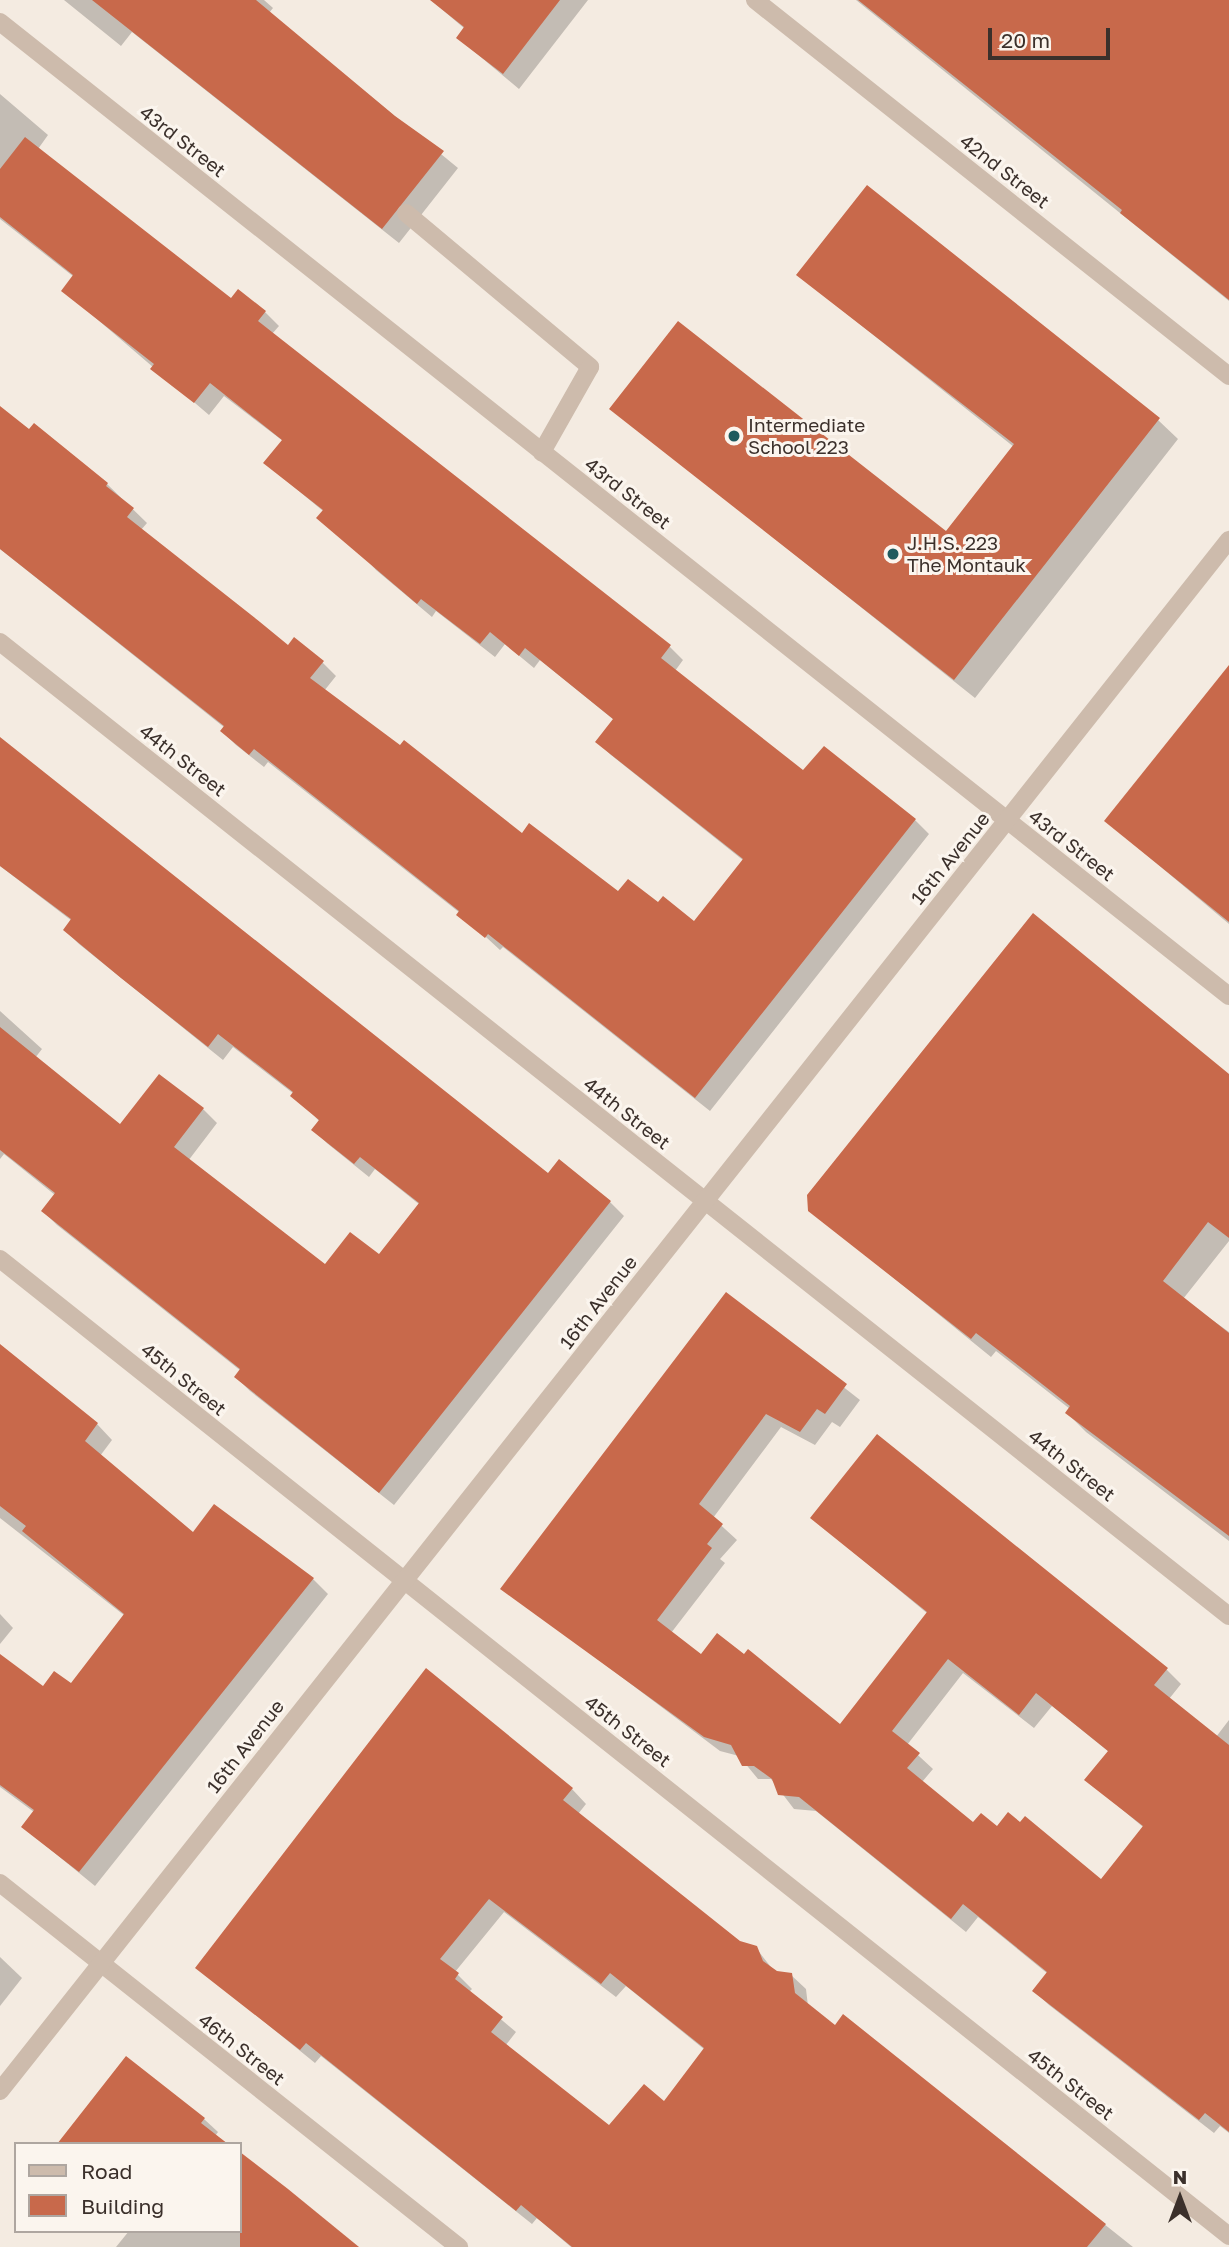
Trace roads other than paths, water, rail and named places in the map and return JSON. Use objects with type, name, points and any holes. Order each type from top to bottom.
[{"type":"street","name":"42nd Street","points":[[755,0],[1229,376]]},
{"type":"street","name":"43rd Street","points":[[0,22],[1229,996]]},
{"type":"street","points":[[406,213],[590,367],[542,452]]},
{"type":"street","name":"16th Avenue","points":[[0,2091],[1229,540]]},
{"type":"street","name":"44th Street","points":[[0,642],[1229,1616]]},
{"type":"street","name":"45th Street","points":[[0,1259],[1229,2236]]},
{"type":"street","name":"46th Street","points":[[0,1884],[458,2247]]},
{"type":"place","name":"Intermediate School 223","points":[[734,436]]},
{"type":"place","name":"J.H.S. 223 The Montauk","points":[[893,554]]}]
